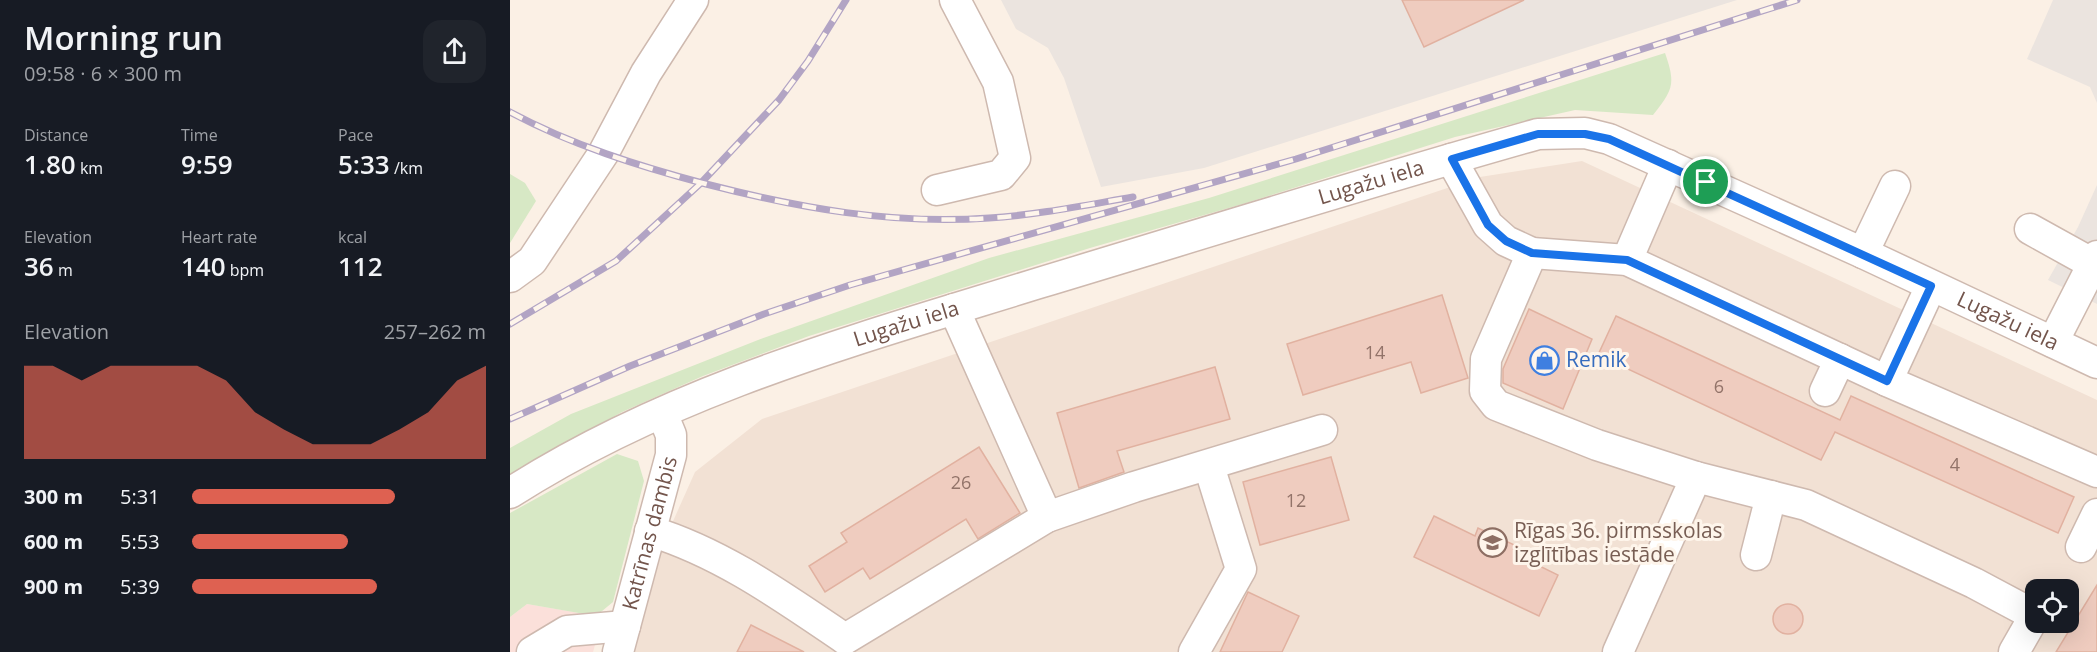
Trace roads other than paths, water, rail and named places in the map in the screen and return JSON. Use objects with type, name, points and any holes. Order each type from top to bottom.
[{"type":"street","points":[[510,276],[532,261],[603,154],[646,73],[693,0]]},
{"type":"street","points":[[937,190],[1001,175],[1015,158],[998,82],[964,2]]},
{"type":"street","name":"Lugažu iela","points":[[510,493],[572,456],[662,413],[804,355],[1538,134],[1585,134],[1609,139],[1863,253],[2097,363]]},
{"type":"street","points":[[1452,159],[1488,225],[1506,241],[1532,253],[1627,260],[1887,381],[2097,472]]},
{"type":"street","points":[[1627,260],[1668,165]]},
{"type":"street","points":[[1863,253],[1895,186]]},
{"type":"street","points":[[2030,229],[2095,260],[2053,342]]},
{"type":"street","points":[[1532,253],[1486,359],[1485,391],[1496,405],[1597,445],[1696,477],[1806,505],[1974,583],[2032,614],[2030,624],[2014,652]]},
{"type":"street","points":[[1887,381],[1931,286]]},
{"type":"street","points":[[954,309],[1047,517]]},
{"type":"street","points":[[1825,391],[1840,359]]},
{"type":"street","name":"Katrīnas dambis","points":[[621,639],[671,455],[670,435],[662,413]]},
{"type":"street","points":[[650,531],[682,542],[747,573],[842,645],[1047,517],[1322,430]]},
{"type":"street","points":[[1194,652],[1241,569],[1209,466]]},
{"type":"street","points":[[1618,652],[1696,477]]},
{"type":"street","points":[[1756,555],[1771,496]]},
{"type":"street","points":[[2081,548],[2097,514]]},
{"type":"street","points":[[532,652],[567,632],[621,639]]},
{"type":"railway","points":[[510,324],[616,261],[701,183],[779,100],[808,61],[846,0]]},
{"type":"railway","points":[[510,419],[630,366],[764,314],[850,285],[1296,159],[1797,0]]},
{"type":"railway","points":[[510,112],[581,145],[655,170],[741,193],[846,213],[953,220],[1007,217],[1133,197]]},
{"type":"place","name":"Remik","points":[[1545,360]]},
{"type":"place","name":"Rīgas 36. pirmsskolas izglītības iestāde","points":[[1493,543]]}]
